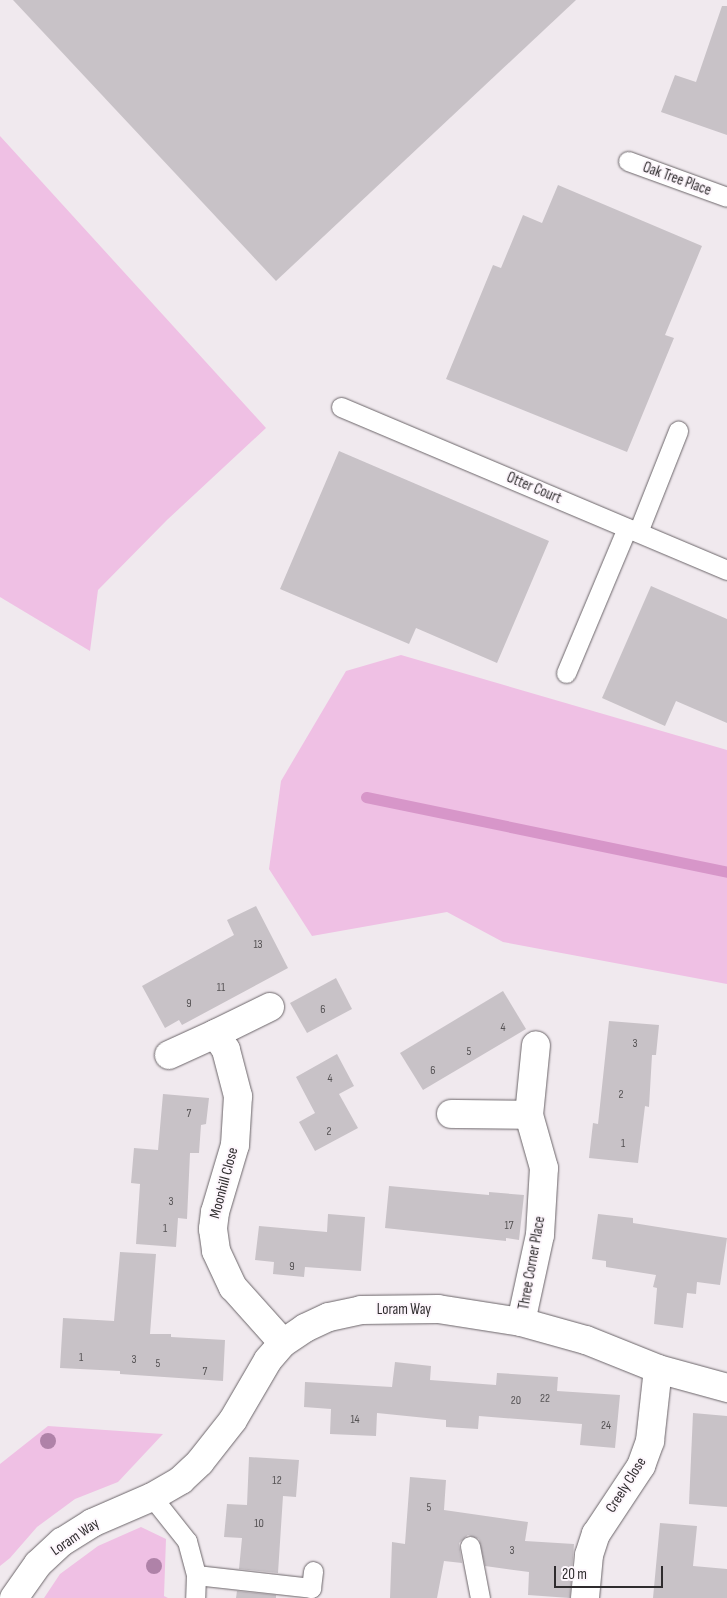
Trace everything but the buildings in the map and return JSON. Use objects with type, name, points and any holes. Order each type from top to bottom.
[{"type":"street","points":[[169,1055],[270,1007]]},
{"type":"street","name":"Moonhill Close","points":[[215,1034],[226,1050],[238,1096],[235,1145],[215,1212],[213,1229],[216,1251],[233,1287],[283,1343]]},
{"type":"street","name":"Three Corner Place","points":[[520,1322],[540,1234],[544,1168],[529,1115],[536,1045]]},
{"type":"street","points":[[451,1114],[529,1115]]},
{"type":"street","name":"Loram Way","points":[[14,1598],[38,1564],[62,1542],[92,1523],[152,1498],[181,1480],[200,1462],[233,1420],[268,1360],[283,1343],[305,1328],[329,1317],[361,1310],[438,1309],[520,1322],[586,1340],[658,1369],[727,1388]]},
{"type":"street","name":"Creely Close","points":[[584,1598],[589,1555],[596,1534],[641,1466],[650,1441],[658,1369]]},
{"type":"lane","name":"Oak Tree Place","points":[[628,161],[727,197]]},
{"type":"lane","name":"Otter Court","points":[[342,407],[727,570]]},
{"type":"lane","points":[[566,673],[678,431]]},
{"type":"lane","points":[[152,1498],[187,1541],[196,1575],[195,1598]]},
{"type":"lane","points":[[470,1546],[480,1598]]},
{"type":"lane","points":[[196,1575],[311,1588],[313,1571]]},
{"type":"shaded area","points":[[0,136],[266,428],[167,520],[98,590],[90,651],[0,597]]},
{"type":"shaded area","points":[[401,655],[727,750],[727,984],[503,942],[447,912],[312,936],[269,869],[281,781],[346,671]]},
{"type":"shaded area","points":[[48,1426],[163,1434],[118,1482],[75,1499],[37,1527],[10,1558],[0,1566],[0,1464]]},
{"type":"shaded area","points":[[141,1527],[166,1539],[164,1596],[168,1598],[44,1598],[60,1574],[98,1546]]},
{"type":"waterway","points":[[366,797],[727,872]]}]
